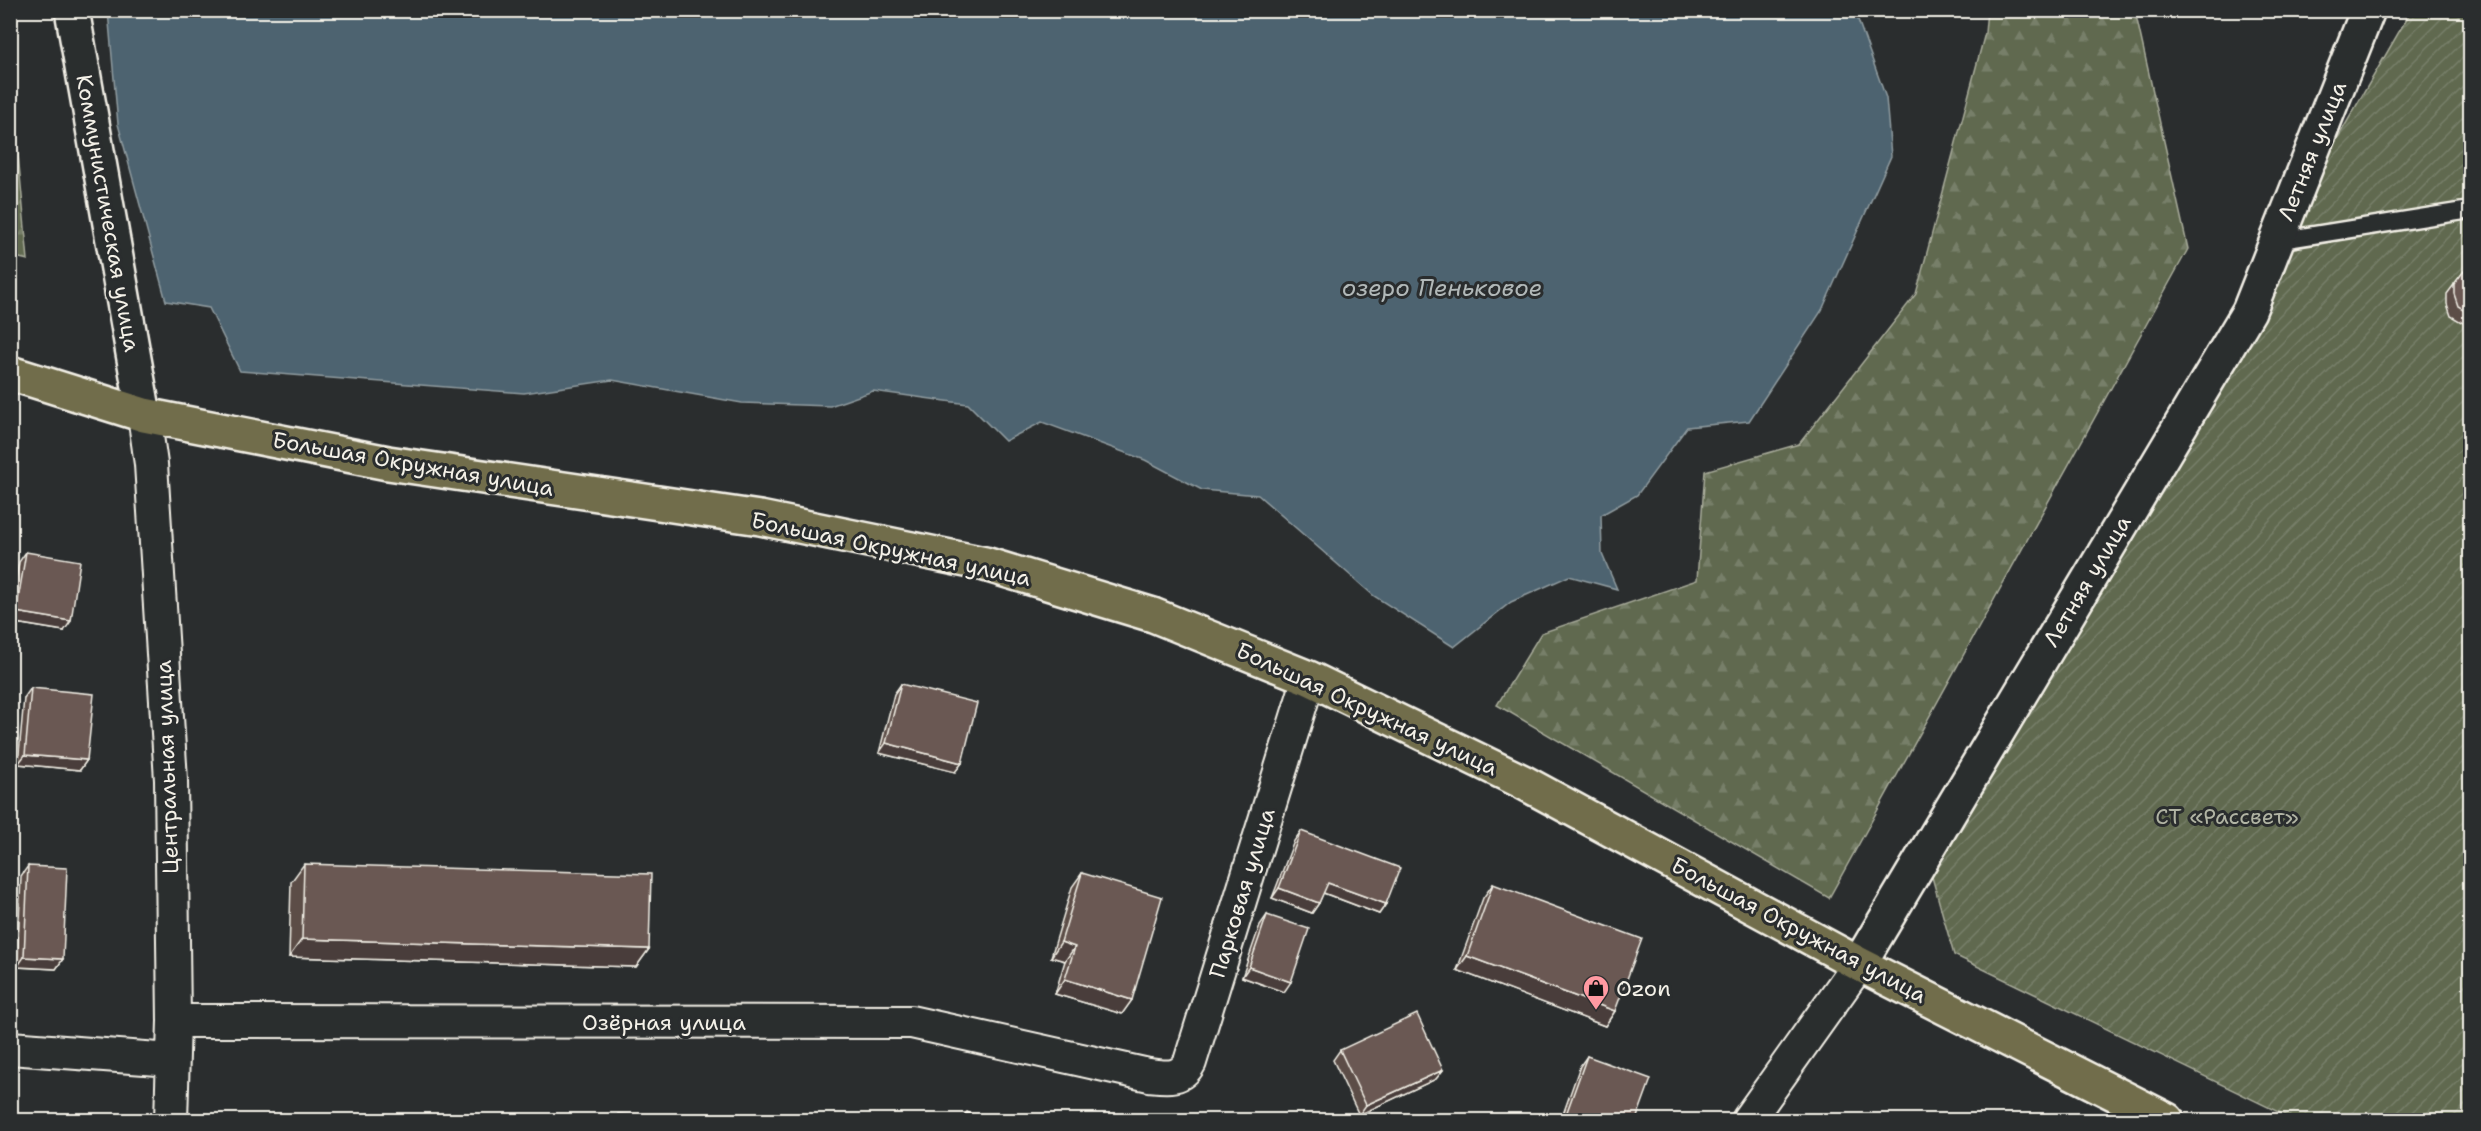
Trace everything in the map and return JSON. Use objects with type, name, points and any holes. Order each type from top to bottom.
[{"type":"main road","name":"Большая Окружная улица","points":[[10,373],[144,415],[388,463],[760,518],[985,564],[1153,615],[1308,678],[1521,781],[1858,964],[2167,1120]]},
{"type":"street","name":"Коммунистическая улица","points":[[72,10],[144,415]]},
{"type":"street","name":"Летняя улица","points":[[1748,1120],[1858,964],[2248,311],[2368,10]]},
{"type":"street","name":"Центральная улица","points":[[144,415],[151,464],[171,780],[174,1021],[171,1120]]},
{"type":"street","name":"Парковая улица","points":[[1149,1075],[1178,1076],[1186,1070],[1190,1062],[1308,678]]},
{"type":"street","name":"Озёрная улица","points":[[174,1021],[911,1022],[1149,1075]]},
{"type":"street","points":[[10,1048],[172,1060]]},
{"type":"lane","points":[[2276,241],[2470,210]]},
{"type":"green space","points":[[1987,10],[2135,11],[2188,249],[1829,898],[1497,705],[1541,633],[1697,580],[1705,471],[1799,444],[1916,294],[1985,33]]},
{"type":"green space","name":"СТ «Рассвет»","points":[[2411,11],[2470,11],[2470,1120],[2295,1120],[1954,955],[1925,852]]},
{"type":"green space","points":[[11,80],[28,260],[11,256]]},
{"type":"water","name":"озеро Пеньковое","points":[[108,11],[1860,11],[1857,17],[1886,98],[1891,156],[1822,310],[1749,421],[1687,427],[1637,495],[1601,515],[1602,554],[1617,589],[1569,576],[1511,602],[1454,647],[1374,596],[1258,495],[1202,490],[1145,460],[1042,422],[1005,441],[968,404],[873,391],[830,406],[742,403],[612,380],[524,393],[240,371],[209,308],[166,301],[118,124]]},
{"type":"building","points":[[2470,268],[2470,313],[2458,306],[2454,284],[2464,271]]},
{"type":"building","points":[[26,552],[80,561],[71,621],[16,612]]},
{"type":"building","points":[[901,684],[977,703],[962,763],[886,743]]},
{"type":"building","points":[[31,688],[94,694],[87,760],[25,755]]},
{"type":"building","points":[[1301,831],[1400,868],[1386,904],[1328,883],[1319,903],[1279,888]]},
{"type":"building","points":[[304,864],[651,874],[649,949],[302,939]]},
{"type":"building","points":[[28,866],[67,868],[63,959],[24,957]]},
{"type":"building","points":[[1082,873],[1162,897],[1132,1000],[1065,979],[1075,947],[1061,942]]},
{"type":"building","points":[[1493,884],[1642,939],[1615,1011],[1467,956]]},
{"type":"building","points":[[1267,915],[1309,929],[1291,982],[1249,967]]},
{"type":"building","points":[[1417,1014],[1443,1070],[1366,1105],[1340,1050]]},
{"type":"building","points":[[1587,1056],[1651,1079],[1636,1120],[1564,1120]]},
{"type":"building","points":[[967,1112],[981,1120],[961,1120]]},
{"type":"building","points":[[618,1114],[708,1118],[708,1120],[618,1120]]},
{"type":"building","points":[[453,1115],[521,1117],[521,1120],[453,1120]]},
{"type":"building","points":[[761,1117],[816,1120],[761,1120]]},
{"type":"building","points":[[105,1118],[105,1120],[34,1120]]},
{"type":"building","points":[[369,1119],[370,1120],[313,1120]]},
{"type":"place","name":"Ozon","points":[[1596,1011]]}]
